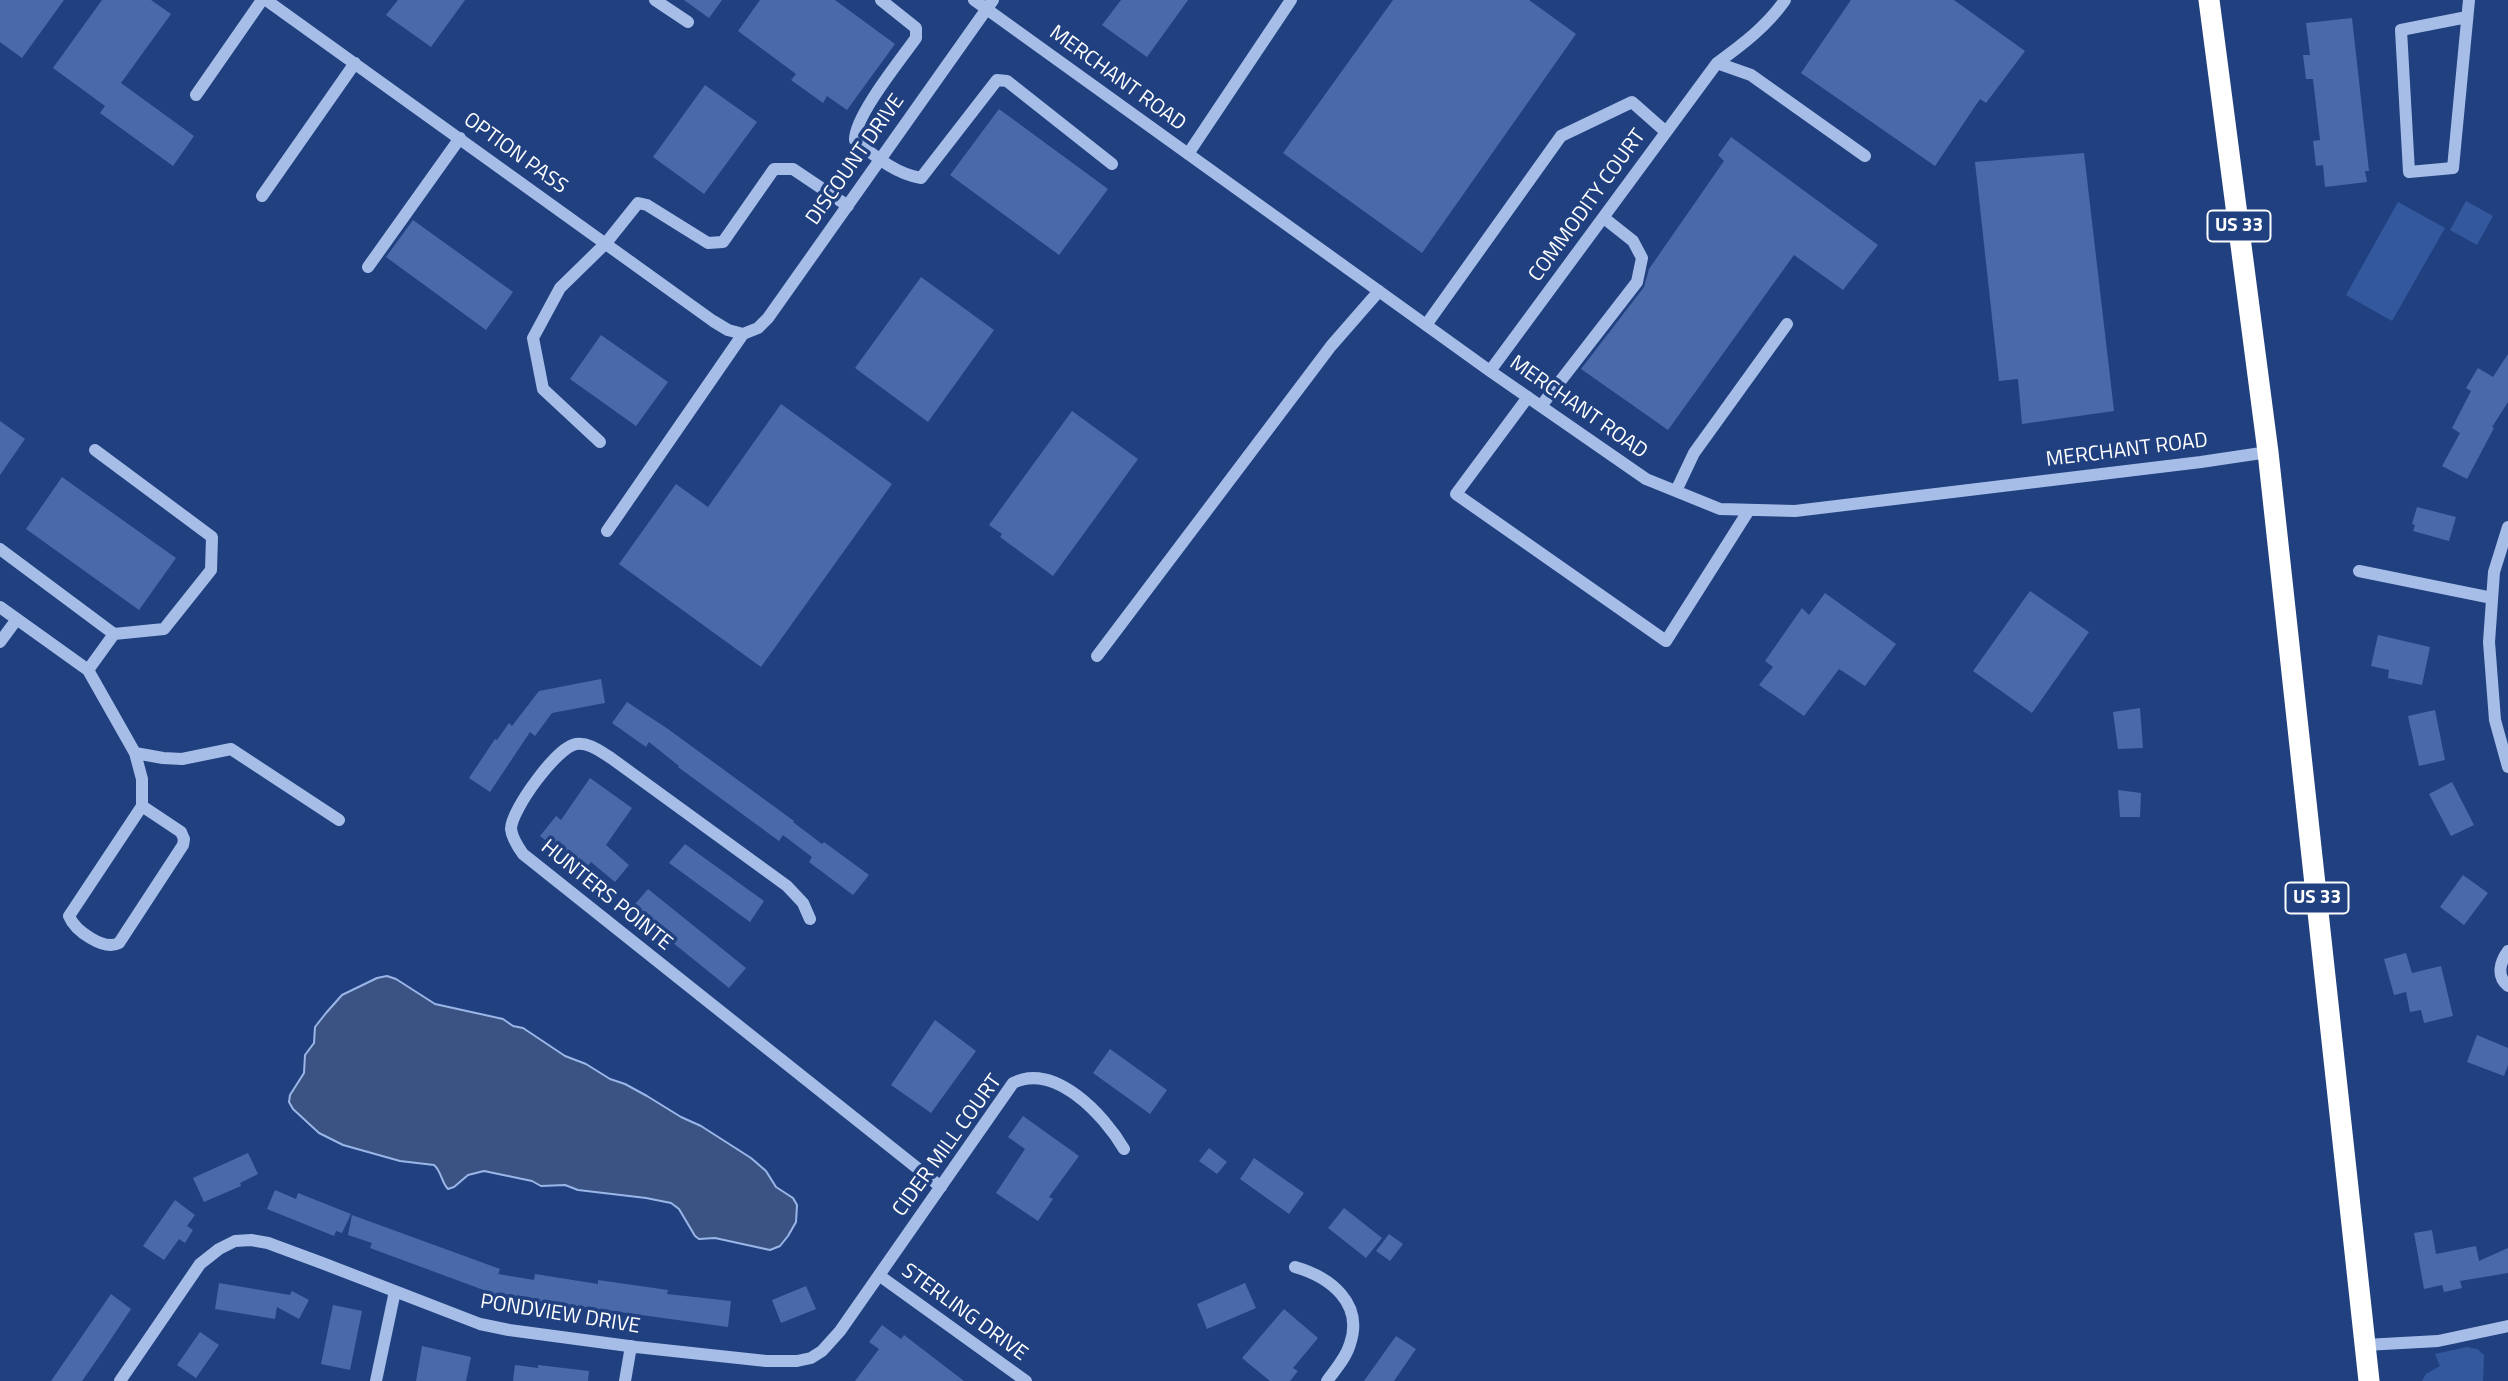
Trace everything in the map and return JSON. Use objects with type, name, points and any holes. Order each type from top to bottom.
[{"type":"highway","name":"US 33","points":[[2209,0],[2268,452],[2369,1381]]},
{"type":"street","name":"OPTION PASS","points":[[264,0],[713,321],[728,330],[743,334]]},
{"type":"street","points":[[196,96],[264,0]]},
{"type":"street","points":[[655,0],[688,22]]},
{"type":"street","points":[[881,0],[916,28],[916,38],[865,112],[855,132],[855,140],[880,159],[905,176],[921,178],[997,80],[1007,81],[1112,164]]},
{"type":"street","name":"MERCHANT ROAD","points":[[974,0],[990,5],[1188,154],[1490,371],[1646,479],[1720,509],[1795,511],[2268,452]]},
{"type":"street","points":[[1188,154],[1291,0]]},
{"type":"street","name":"COMMODITY COURT","points":[[1490,371],[1717,63],[1749,39],[1784,0]]},
{"type":"street","points":[[2467,17],[2401,30],[2409,172],[2453,168],[2469,0]]},
{"type":"street","name":"DISCOUNT DRIVE","points":[[607,531],[743,334],[758,328],[768,318],[990,5]]},
{"type":"street","points":[[262,196],[355,63]]},
{"type":"street","points":[[1717,63],[1751,75],[1866,156]]},
{"type":"street","points":[[1426,325],[1561,136],[1632,102],[1666,132]]},
{"type":"street","points":[[368,267],[460,138]]},
{"type":"street","points":[[600,442],[543,389],[533,338],[560,288],[606,243],[638,203],[647,205],[708,243],[723,242],[774,169],[793,169],[848,206]]},
{"type":"street","points":[[1541,406],[1637,282],[1642,258],[1633,241],[1604,218]]},
{"type":"street","points":[[1097,656],[1331,346],[1379,291]]},
{"type":"street","points":[[1676,491],[1694,453],[1787,324]]},
{"type":"street","points":[[1528,397],[1456,494],[1666,641],[1749,510]]},
{"type":"street","points":[[0,549],[114,634],[164,629],[211,570],[212,537],[95,450]]},
{"type":"street","points":[[2508,527],[2494,572],[2489,642],[2495,720],[2508,766]]},
{"type":"street","points":[[2359,571],[2492,598]]},
{"type":"street","points":[[0,607],[88,670],[135,753],[142,779],[142,806],[69,916],[76,927],[105,946],[119,943],[183,845],[181,832],[142,806]]},
{"type":"street","points":[[0,642],[17,619]]},
{"type":"street","points":[[88,670],[114,634]]},
{"type":"street","name":"HUNTERS POINTE","points":[[810,919],[803,903],[787,886],[611,758],[584,744],[565,748],[555,756],[514,818],[511,830],[515,843],[523,854],[941,1187]]},
{"type":"street","points":[[135,753],[182,759],[231,749],[339,820]]},
{"type":"street","points":[[2508,951],[2501,964],[2500,973],[2508,986]]},
{"type":"street","name":"CIDER MILL COURT","points":[[880,1276],[1013,1083],[1023,1078],[1036,1077],[1048,1079],[1066,1089],[1108,1124],[1124,1149]]},
{"type":"street","name":"PONDVIEW DRIVE","points":[[120,1381],[185,1285],[209,1255],[235,1241],[268,1243],[480,1324],[631,1346],[766,1361],[797,1361],[811,1358],[822,1351],[880,1276]]},
{"type":"street","points":[[1294,1267],[1323,1278],[1339,1290],[1351,1311],[1353,1320],[1350,1346],[1327,1381]]},
{"type":"street","name":"STERLING DRIVE","points":[[880,1276],[1026,1381]]},
{"type":"street","points":[[376,1381],[395,1291]]},
{"type":"street","points":[[2365,1345],[2437,1341],[2508,1326]]},
{"type":"street","points":[[625,1381],[631,1346]]},
{"type":"shaded area","points":[[2466,201],[2493,216],[2477,245],[2450,230]]},
{"type":"shaded area","points":[[2398,202],[2445,228],[2392,321],[2346,295]]},
{"type":"shaded area","points":[[387,976],[435,1004],[503,1019],[513,1026],[523,1028],[565,1056],[647,1096],[751,1158],[766,1171],[776,1187],[793,1198],[797,1205],[796,1222],[788,1236],[780,1246],[770,1250],[715,1238],[699,1239],[679,1209],[671,1203],[578,1190],[565,1185],[541,1186],[532,1181],[484,1171],[468,1175],[448,1189],[434,1165],[400,1161],[343,1145],[319,1133],[289,1102],[290,1095],[304,1073],[305,1055],[314,1043],[315,1027],[342,995]]},
{"type":"shaded area","points":[[2467,1347],[2477,1349],[2484,1355],[2483,1381],[2422,1381],[2426,1374],[2440,1366],[2435,1354]]},
{"type":"building","points":[[0,0],[64,0],[22,58],[0,42]]},
{"type":"building","points":[[102,0],[151,0],[171,14],[121,83],[194,136],[173,166],[100,113],[105,106],[53,68]]},
{"type":"building","points":[[398,0],[465,0],[431,47],[386,15]]},
{"type":"building","points":[[684,0],[722,0],[709,18]]},
{"type":"building","points":[[760,0],[835,0],[895,44],[847,110],[827,96],[823,103],[791,80],[796,74],[738,31]]},
{"type":"building","points":[[1121,0],[1188,0],[1147,57],[1102,25]]},
{"type":"building","points":[[1393,0],[1529,0],[1576,34],[1422,253],[1283,153]]},
{"type":"building","points":[[1851,0],[1954,0],[2025,51],[1986,103],[1980,99],[1935,166],[1801,73]]},
{"type":"building","points":[[2352,18],[2369,171],[2365,171],[2367,182],[2325,187],[2323,165],[2316,166],[2313,141],[2320,140],[2313,79],[2306,79],[2303,55],[2310,55],[2306,23]]},
{"type":"building","points":[[705,85],[757,122],[704,194],[653,157]]},
{"type":"building","points":[[999,109],[1108,189],[1059,255],[950,175]]},
{"type":"building","points":[[1731,137],[1878,245],[1843,290],[1794,255],[1668,430],[1581,369],[1644,287],[1649,269],[1724,161],[1718,155]]},
{"type":"building","points":[[2084,153],[2114,411],[2022,424],[2018,379],[1999,381],[1975,162]]},
{"type":"building","points":[[413,220],[513,292],[486,330],[386,257]]},
{"type":"building","points":[[921,277],[994,330],[928,422],[855,368]]},
{"type":"building","points":[[601,335],[668,382],[636,426],[570,379]]},
{"type":"building","points":[[2508,354],[2508,402],[2492,427],[2494,428],[2467,479],[2442,466],[2460,433],[2452,428],[2471,391],[2466,388],[2478,368],[2493,377]]},
{"type":"building","points":[[781,404],[892,484],[761,667],[619,564],[676,484],[708,507]]},
{"type":"building","points":[[1072,411],[1138,459],[1053,576],[1000,537],[1002,534],[989,525]]},
{"type":"building","points":[[0,421],[25,439],[0,475]]},
{"type":"building","points":[[62,477],[176,558],[139,610],[26,529]]},
{"type":"building","points":[[2417,507],[2456,517],[2449,541],[2413,531],[2415,525],[2412,524]]},
{"type":"building","points":[[2030,591],[2089,632],[2032,713],[1973,671]]},
{"type":"building","points":[[1825,593],[1896,644],[1865,686],[1839,669],[1804,716],[1759,685],[1773,667],[1765,661],[1802,608],[1809,615]]},
{"type":"building","points":[[2378,635],[2430,647],[2422,685],[2388,678],[2389,670],[2371,666]]},
{"type":"building","points":[[601,679],[605,703],[552,713],[535,736],[530,732],[490,792],[469,778],[495,739],[497,740],[509,723],[512,726],[539,691]]},
{"type":"building","points":[[627,702],[668,729],[822,844],[824,842],[869,875],[853,895],[809,862],[812,857],[783,835],[779,841],[678,767],[649,742],[646,747],[612,723]]},
{"type":"building","points":[[2140,708],[2143,748],[2118,749],[2113,712]]},
{"type":"building","points":[[2435,710],[2445,760],[2419,766],[2408,716]]},
{"type":"building","points":[[590,778],[632,808],[606,845],[629,865],[615,882],[591,862],[584,871],[540,836],[556,816],[561,820]]},
{"type":"building","points":[[2452,782],[2474,825],[2451,836],[2429,794]]},
{"type":"building","points":[[2118,790],[2141,793],[2140,817],[2120,817]]},
{"type":"building","points":[[685,844],[764,901],[750,922],[669,863]]},
{"type":"building","points":[[2463,875],[2488,893],[2464,925],[2440,907]]},
{"type":"building","points":[[648,889],[746,968],[729,988],[631,909]]},
{"type":"building","points":[[2406,953],[2412,973],[2441,966],[2453,1016],[2424,1023],[2421,1010],[2410,1012],[2406,992],[2394,995],[2384,959]]},
{"type":"building","points":[[935,1020],[976,1051],[931,1113],[891,1085]]},
{"type":"building","points":[[2477,1035],[2508,1048],[2508,1065],[2504,1076],[2467,1062]]},
{"type":"building","points":[[1110,1049],[1167,1090],[1150,1114],[1093,1073]]},
{"type":"building","points":[[1023,1116],[1079,1156],[1049,1197],[1053,1199],[1038,1221],[996,1193],[1025,1149],[1008,1137]]},
{"type":"building","points":[[1209,1148],[1227,1162],[1217,1174],[1199,1161]]},
{"type":"building","points":[[248,1153],[258,1174],[240,1183],[241,1186],[204,1202],[193,1178]]},
{"type":"building","points":[[1254,1158],[1304,1193],[1289,1214],[1240,1179]]},
{"type":"building","points":[[275,1190],[296,1199],[298,1193],[351,1214],[342,1233],[336,1231],[334,1236],[267,1209]]},
{"type":"building","points":[[175,1200],[195,1215],[187,1226],[193,1230],[185,1243],[179,1239],[164,1260],[143,1246]]},
{"type":"building","points":[[1344,1208],[1382,1238],[1366,1258],[1328,1228]]},
{"type":"building","points":[[352,1215],[500,1269],[498,1274],[534,1280],[535,1274],[598,1284],[598,1280],[668,1290],[667,1294],[731,1301],[728,1327],[497,1295],[370,1248],[372,1243],[348,1235]]},
{"type":"building","points":[[2432,1230],[2436,1254],[2476,1246],[2479,1261],[2508,1248],[2508,1273],[2460,1281],[2462,1288],[2444,1292],[2442,1285],[2424,1289],[2414,1233]]},
{"type":"building","points":[[1389,1234],[1403,1244],[1390,1261],[1376,1251]]},
{"type":"building","points":[[219,1283],[290,1295],[292,1291],[309,1300],[299,1319],[277,1307],[275,1319],[215,1309]]},
{"type":"building","points":[[1245,1283],[1256,1308],[1207,1329],[1197,1304]]},
{"type":"building","points":[[806,1286],[816,1309],[781,1323],[772,1300]]},
{"type":"building","points":[[111,1294],[131,1309],[103,1351],[82,1381],[51,1381]]},
{"type":"building","points":[[333,1305],[362,1311],[350,1370],[321,1364]]},
{"type":"building","points":[[1284,1309],[1318,1338],[1293,1368],[1298,1371],[1290,1381],[1270,1381],[1242,1358]]},
{"type":"building","points":[[882,1325],[901,1339],[904,1335],[964,1381],[855,1381],[879,1349],[869,1342]]},
{"type":"building","points":[[200,1332],[219,1345],[196,1378],[177,1365]]},
{"type":"building","points":[[1396,1336],[1416,1349],[1394,1381],[1364,1381]]},
{"type":"building","points":[[422,1346],[471,1357],[466,1381],[416,1381]]},
{"type":"building","points":[[515,1365],[589,1371],[588,1381],[513,1381]]}]
